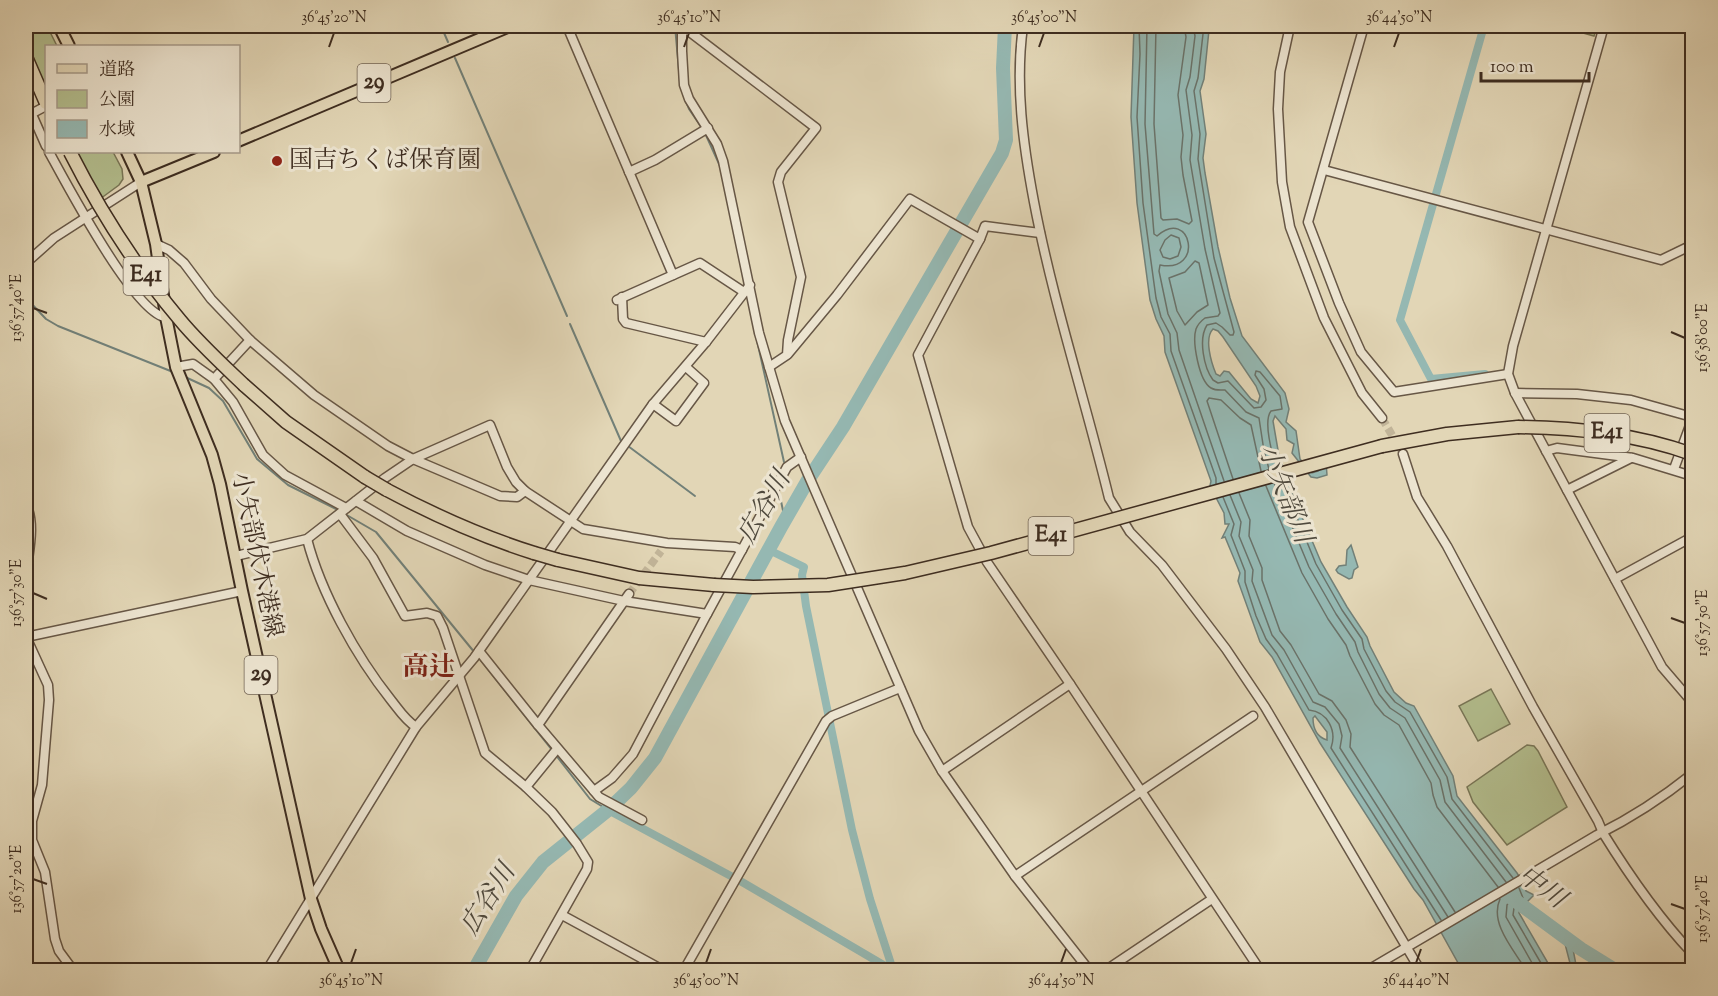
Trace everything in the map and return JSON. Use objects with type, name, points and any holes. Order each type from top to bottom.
[{"type":"highway","points":[[26,57],[45,103]]},
{"type":"highway","name":"E41","points":[[71,153],[105,214],[154,288],[181,321],[244,385],[317,445],[387,490],[487,537],[558,560],[639,578],[753,587],[828,585],[906,573],[991,553],[1382,446],[1447,434],[1518,427],[1554,428],[1616,434],[1647,440],[1692,454]]},
{"type":"main road","points":[[59,26],[68,45]]},
{"type":"main road","name":"29","points":[[240,140],[510,26]]},
{"type":"main road","name":"小矢部伏木港線","points":[[127,153],[141,182],[156,244],[176,368],[212,455],[220,484],[311,899],[339,970]]},
{"type":"main road","points":[[141,182],[212,153]]},
{"type":"street","points":[[567,26],[673,275]]},
{"type":"street","points":[[682,26],[684,85],[704,130],[717,144],[723,161],[747,288],[785,421],[919,731],[942,771],[1015,876],[1085,969]]},
{"type":"street","points":[[682,26],[816,128],[781,172],[778,182],[801,277],[788,340],[787,356]]},
{"type":"street","points":[[1023,26],[1019,80],[1024,149],[1040,233],[1109,498],[1130,532],[1162,565],[1226,649],[1265,707],[1409,947],[1420,970]]},
{"type":"street","points":[[1290,26],[1281,72],[1278,110],[1282,182],[1290,227],[1324,318],[1362,393],[1382,418]]},
{"type":"street","points":[[1364,26],[1308,222],[1339,303],[1361,352],[1394,392],[1508,374]]},
{"type":"street","points":[[1604,26],[1512,346],[1508,374],[1515,393],[1662,667],[1692,702]]},
{"type":"street","points":[[26,101],[45,144]]},
{"type":"street","points":[[31,114],[45,106]]},
{"type":"street","points":[[629,172],[655,160],[704,130]]},
{"type":"street","points":[[50,153],[86,218],[141,300],[159,317],[166,317]]},
{"type":"street","points":[[1324,170],[1661,260],[1692,245]]},
{"type":"street","points":[[26,263],[54,238],[141,182]]},
{"type":"street","points":[[769,367],[787,356],[910,199],[980,239]]},
{"type":"street","points":[[1040,233],[985,226],[918,355],[969,527],[987,562],[1260,970]]},
{"type":"street","points":[[156,244],[169,250],[184,263],[211,299],[250,340],[314,395],[388,446],[500,496],[517,497],[525,491]]},
{"type":"street","points":[[706,342],[626,323],[623,319],[619,298],[700,263],[747,288]]},
{"type":"street","points":[[267,970],[416,727],[477,655],[653,404],[686,367],[747,288]]},
{"type":"street","points":[[214,379],[250,340]]},
{"type":"street","points":[[176,368],[193,364],[214,379],[233,402],[263,455],[285,475],[343,511],[373,558],[405,616],[427,613],[437,616],[485,753],[552,812],[588,862],[587,869],[530,970]]},
{"type":"street","points":[[653,404],[676,421],[704,383],[686,367]]},
{"type":"street","points":[[1515,393],[1577,394],[1631,400],[1692,418],[1674,469]]},
{"type":"street","points":[[236,556],[307,539],[413,459],[490,425],[507,467],[516,482],[525,491],[584,529],[667,543],[735,547],[741,550]]},
{"type":"street","points":[[1546,451],[1557,448],[1633,458],[1692,476]]},
{"type":"street","points":[[1403,454],[1417,497],[1471,589],[1533,707],[1598,821],[1600,834],[1652,905],[1692,953]]},
{"type":"street","points":[[1567,490],[1633,458]]},
{"type":"street","points":[[594,791],[612,778],[633,754],[787,467],[803,460]]},
{"type":"street","points":[[356,501],[407,531],[485,565],[529,580],[707,614]]},
{"type":"street","points":[[26,504],[30,515],[31,530],[26,576]]},
{"type":"street","points":[[1615,579],[1692,537]]},
{"type":"street","points":[[307,539],[324,588],[369,673],[407,721],[416,727]]},
{"type":"street","points":[[661,551],[667,543]]},
{"type":"street","points":[[73,970],[59,951],[45,872],[32,840],[32,821],[42,785],[49,700],[48,685],[26,637],[242,591]]},
{"type":"street","points":[[538,725],[626,598]]},
{"type":"street","points":[[477,655],[538,725],[554,752],[594,791],[642,820]]},
{"type":"street","points":[[942,771],[1070,684]]},
{"type":"street","points":[[684,970],[826,721],[832,716],[900,688]]},
{"type":"street","points":[[1015,876],[1253,716]]},
{"type":"street","points":[[526,787],[554,752]]},
{"type":"street","points":[[1368,970],[1600,834],[1634,817],[1692,774]]},
{"type":"street","points":[[1106,970],[1212,899]]},
{"type":"street","points":[[562,915],[663,970]]},
{"type":"green space","points":[[26,26],[47,26],[56,45],[45,45],[45,91],[26,46]]},
{"type":"green space","points":[[1558,26],[1597,26],[1594,36]]},
{"type":"green space","points":[[76,153],[114,153],[122,169],[123,179],[119,185],[100,199]]},
{"type":"green space","points":[[1491,689],[1510,724],[1478,741],[1459,706]]},
{"type":"green space","points":[[1527,745],[1534,746],[1538,751],[1567,807],[1507,845],[1473,802],[1467,787]]},
{"type":"water","name":"小矢部川","points":[[1134,26],[1206,26],[1209,30],[1204,79],[1200,91],[1206,134],[1203,158],[1218,247],[1230,298],[1242,336],[1285,393],[1289,409],[1286,422],[1296,431],[1300,459],[1312,473],[1318,471],[1326,462],[1327,475],[1311,477],[1292,453],[1294,444],[1287,440],[1286,429],[1275,416],[1273,421],[1279,456],[1294,498],[1321,562],[1367,637],[1394,692],[1406,703],[1414,706],[1453,776],[1457,796],[1517,873],[1526,891],[1534,895],[1519,910],[1519,913],[1552,970],[1462,970],[1423,900],[1320,743],[1272,657],[1260,642],[1238,581],[1240,573],[1225,537],[1222,538],[1229,524],[1225,524],[1224,513],[1210,486],[1211,481],[1165,352],[1164,336],[1150,300],[1137,203],[1131,117]],"holes":[[[1213,329],[1223,337],[1256,386],[1260,396],[1258,403],[1251,399],[1229,372],[1224,371],[1220,376],[1216,374],[1210,357],[1209,344],[1210,333]],[[1315,716],[1327,732],[1327,740],[1316,732],[1313,722]]]},
{"type":"water","points":[[1351,545],[1358,567],[1349,579],[1336,570],[1339,566],[1346,565],[1347,550]]},
{"type":"water","points":[[1565,944],[1573,949],[1577,970],[1572,970]]},
{"type":"waterway","points":[[441,26],[448,42]]},
{"type":"waterway","points":[[675,26],[680,82]]},
{"type":"waterway","name":"広谷川","points":[[474,970],[516,896],[543,862],[608,810],[631,788],[655,758],[781,527],[808,480],[843,427],[1002,153],[1006,140],[1003,68],[1005,26]]},
{"type":"waterway","points":[[1484,26],[1400,320],[1431,379],[1485,374]]},
{"type":"waterway","points":[[455,58],[567,316]]},
{"type":"waterway","points":[[683,94],[689,109],[702,128]]},
{"type":"waterway","points":[[705,133],[720,166]]},
{"type":"waterway","points":[[26,298],[46,319],[58,326],[173,372]]},
{"type":"waterway","points":[[570,324],[623,443]]},
{"type":"waterway","points":[[754,327],[784,462]]},
{"type":"waterway","points":[[183,376],[209,388],[223,401],[257,459],[288,485],[340,511]]},
{"type":"waterway","points":[[628,446],[695,496]]},
{"type":"waterway","points":[[778,487],[785,520]]},
{"type":"waterway","points":[[345,514],[376,532],[475,653]]},
{"type":"waterway","points":[[769,550],[804,567],[802,575],[806,606],[852,830],[870,899],[893,970]]},
{"type":"waterway","points":[[479,658],[552,750]]},
{"type":"waterway","points":[[555,754],[590,799],[608,810]]},
{"type":"waterway","points":[[608,810],[742,882],[892,970]]},
{"type":"waterway","name":"中川","points":[[1509,896],[1581,949],[1615,970]]},
{"type":"tunnel","points":[[1382,418],[1403,454]]},
{"type":"tunnel","points":[[629,594],[661,551]]},
{"type":"place","name":"国吉ちくば保育園","points":[[277,161]]},
{"type":"district","name":"高辻","points":[[429,668]]}]
